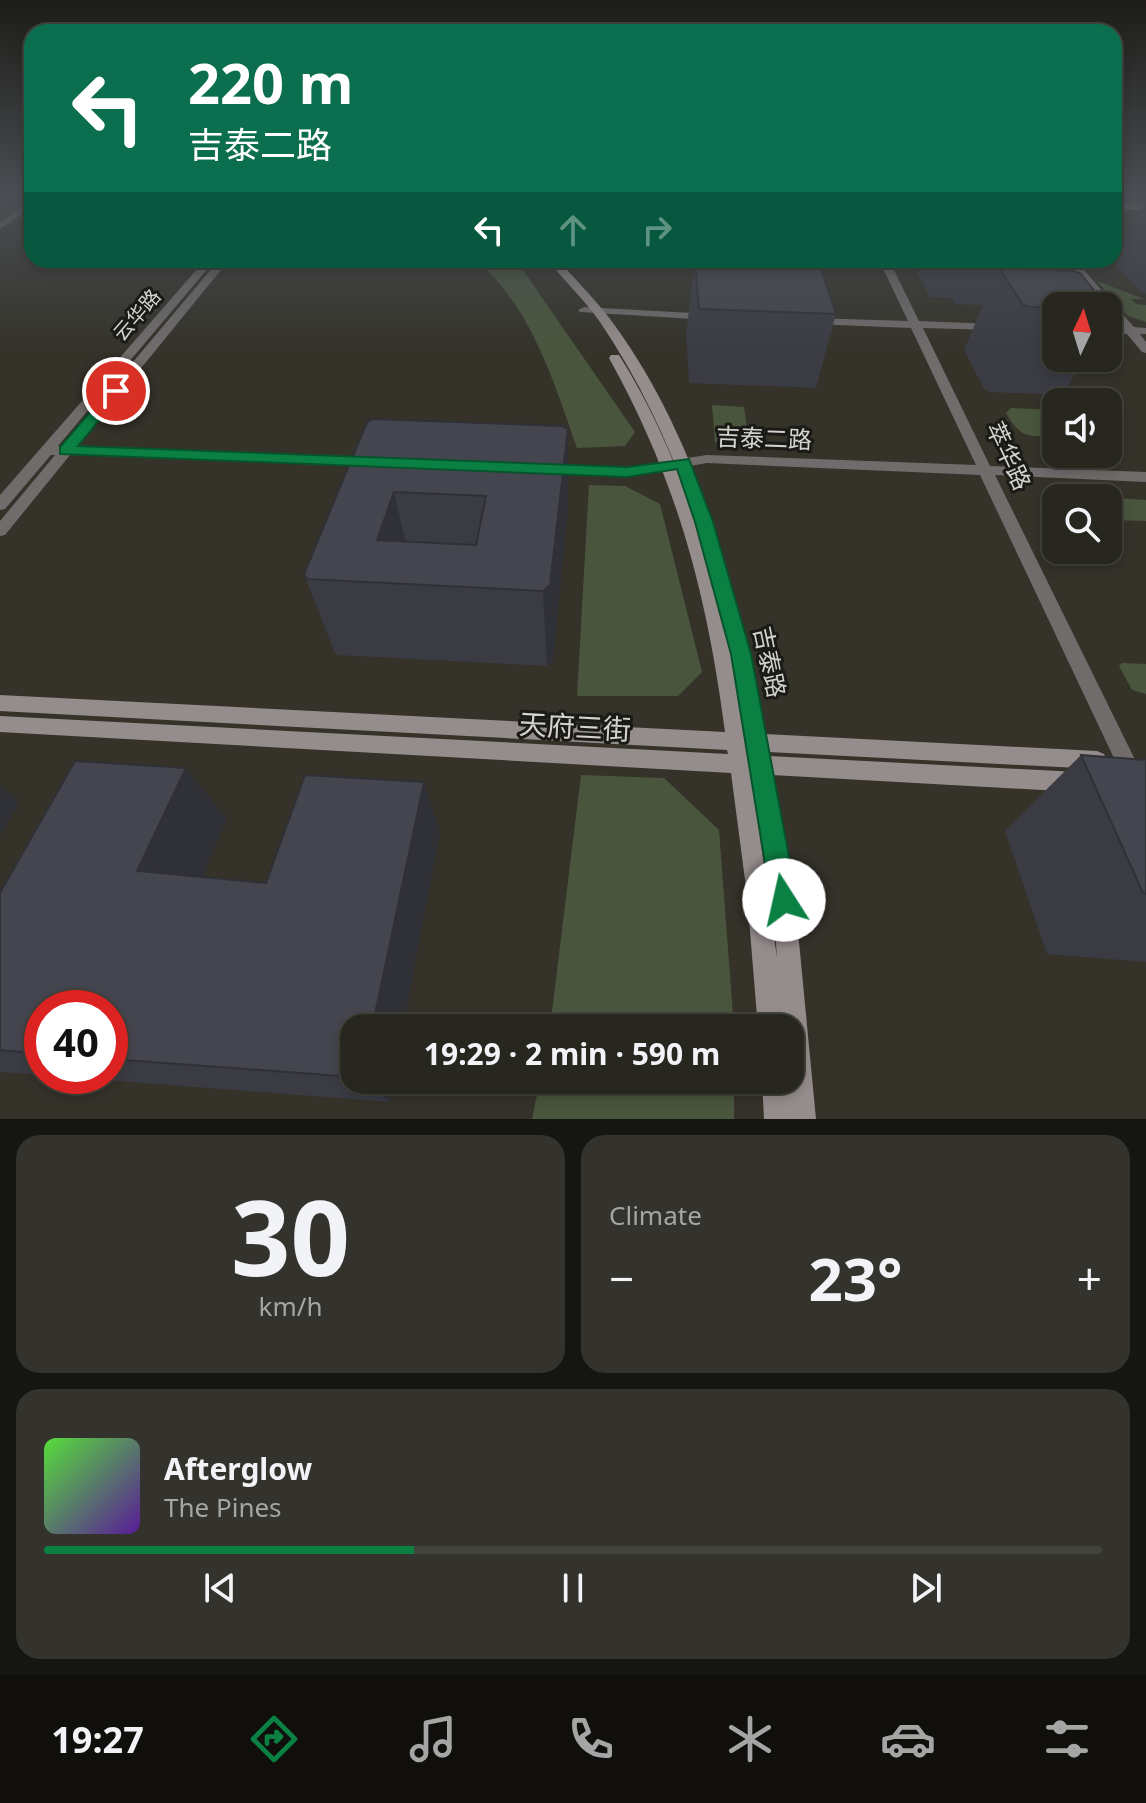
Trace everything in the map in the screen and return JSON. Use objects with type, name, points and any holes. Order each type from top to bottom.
[{"type":"street","name":"云华路","points":[[0,505],[203,268]]},
{"type":"street","name":"云华路","points":[[0,531],[217,268]]},
{"type":"street","name":"吉泰路","points":[[551,268],[590,310]]},
{"type":"street","name":"吉泰路","points":[[559,268],[640,377],[675,464],[704,522],[741,654],[746,741],[784,900],[802,1119]]},
{"type":"street","name":"萃华路","points":[[888,268],[985,471],[1136,763],[1143,792]]},
{"type":"street","points":[[1077,268],[1146,349]]},
{"type":"street","points":[[590,310],[724,317]]},
{"type":"street","points":[[798,320],[1009,327]]},
{"type":"street","points":[[1122,331],[1146,331]]},
{"type":"street","points":[[46,450],[385,463]]},
{"type":"street","name":"吉泰二路","points":[[533,469],[627,472],[707,459],[1146,477]]},
{"type":"street","name":"天府三街","points":[[0,703],[1136,763]]},
{"type":"street","name":"天府三街","points":[[0,724],[1104,784],[1143,792]]},
{"type":"street","name":"吉泰路","points":[[750,763],[770,1014]]},
{"type":"street","points":[[776,1094],[778,1119]]},
{"type":"green space","points":[[484,268],[522,268],[635,432],[625,446],[577,448],[538,346],[512,300]]},
{"type":"green space","points":[[1097,281],[1144,299],[1131,299],[1136,304],[1146,305],[1146,322],[1128,316],[1122,309],[1122,292],[1107,292]]},
{"type":"green space","points":[[712,405],[744,407],[749,444],[715,442]]},
{"type":"green space","points":[[1011,408],[1042,409],[1042,436],[1021,432],[1006,413]]},
{"type":"green space","points":[[589,485],[625,486],[660,504],[702,672],[678,696],[577,696]]},
{"type":"green space","points":[[1122,498],[1146,500],[1146,521],[1122,520]]},
{"type":"green space","points":[[1122,663],[1146,664],[1146,694],[1132,690],[1119,666]]},
{"type":"green space","points":[[581,775],[664,778],[719,830],[733,1014],[552,1014]]},
{"type":"green space","points":[[537,1094],[734,1094],[734,1119],[532,1119]]},
{"type":"building","points":[[696,268],[821,268],[836,314],[699,309]]},
{"type":"building","points":[[999,268],[1074,271],[1080,273],[1096,292],[1042,292],[1042,307],[1023,305]]},
{"type":"building","points":[[373,419],[562,426],[568,429],[550,585],[543,591],[307,579],[304,574],[367,422]],"holes":[[[394,492],[486,496],[476,545],[377,540]]]},
{"type":"building","points":[[1081,755],[1146,760],[1146,894],[1143,893]]},
{"type":"building","points":[[75,761],[186,768],[137,871],[266,883],[305,775],[424,782],[375,1014],[340,1014],[340,1076],[128,1060],[128,990],[24,990],[24,1052],[0,1050],[0,893]]},
{"type":"route","points":[[116,391],[66,451],[627,472],[683,463],[704,522],[741,654],[784,900]]}]
